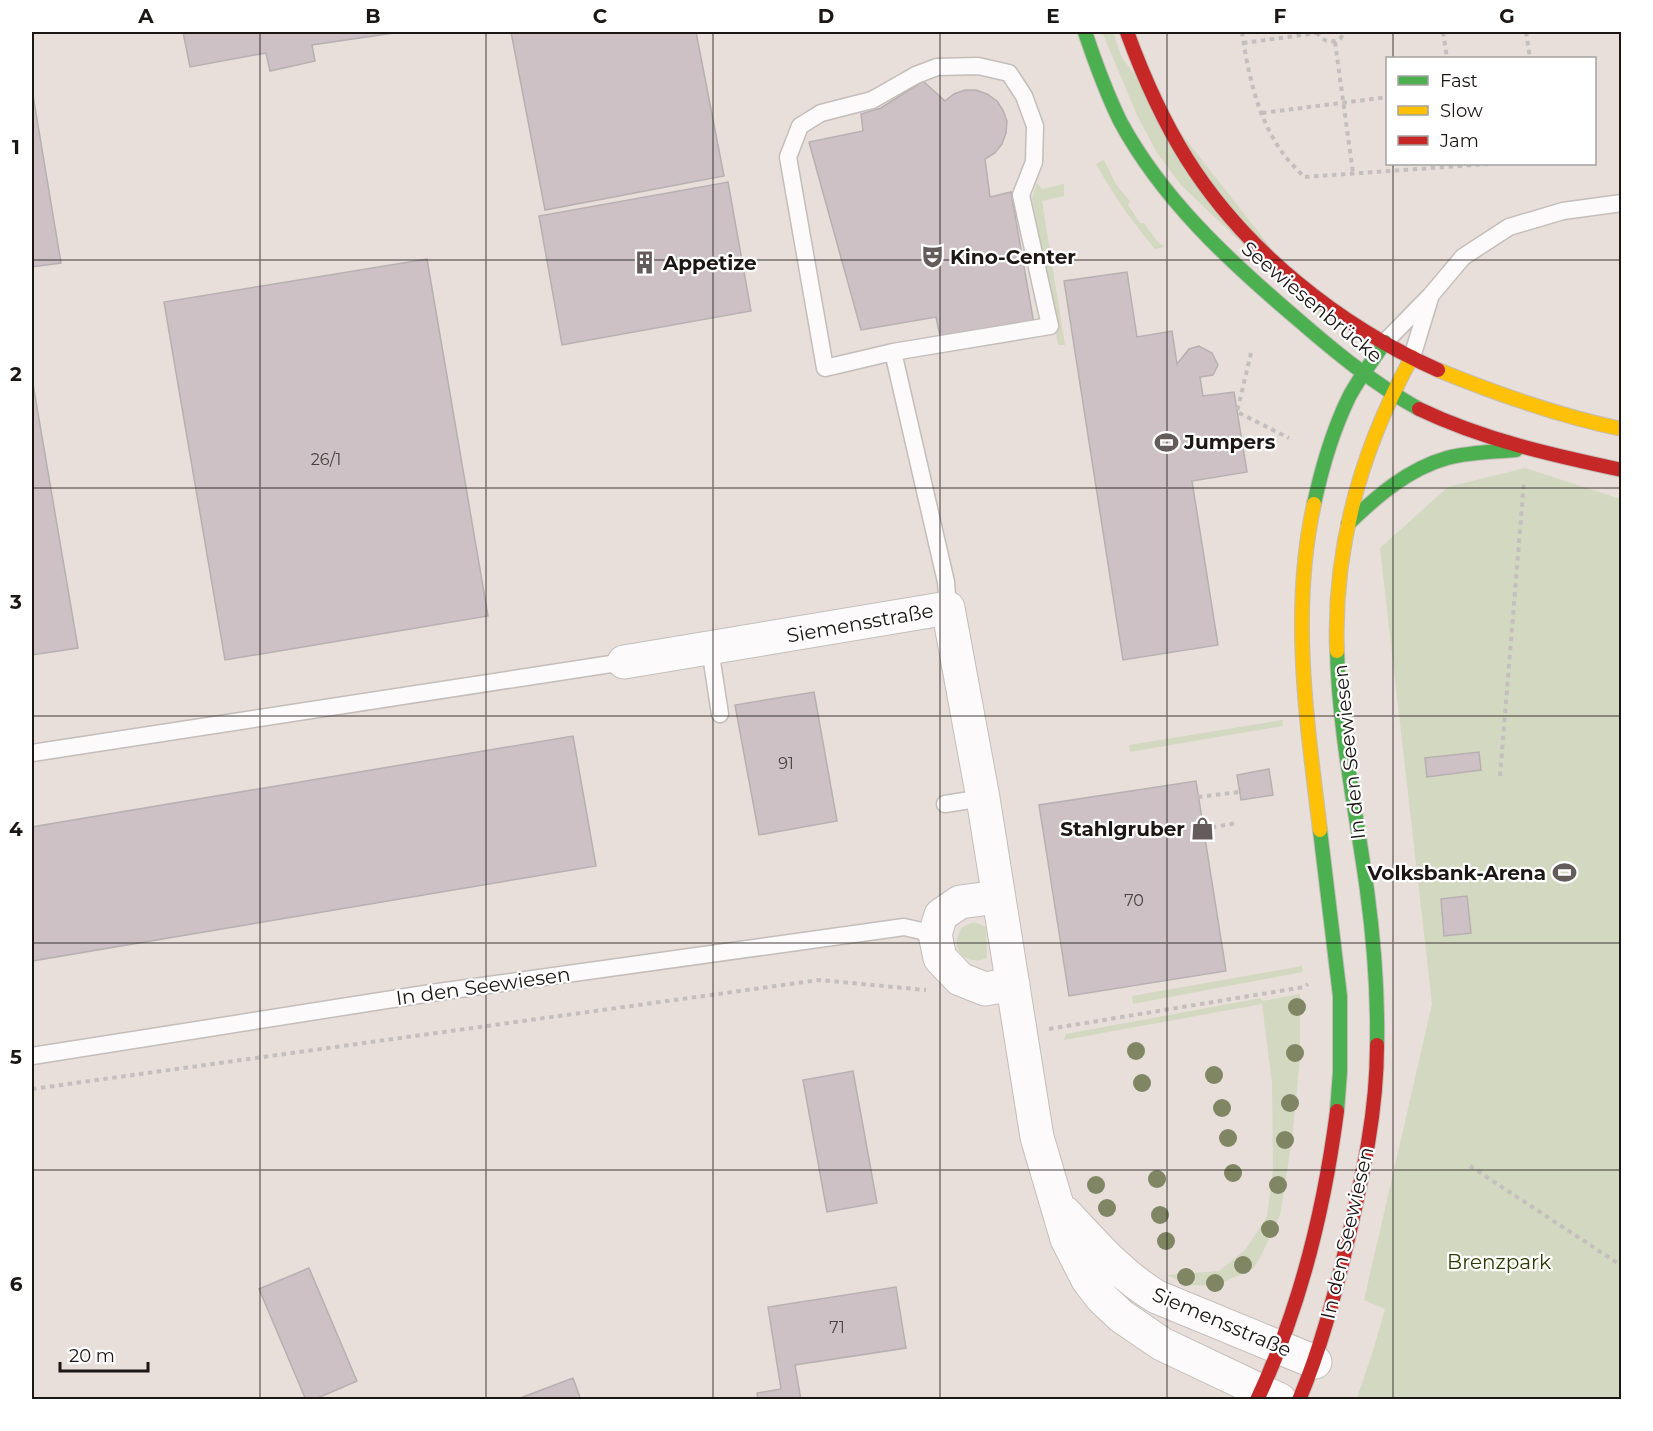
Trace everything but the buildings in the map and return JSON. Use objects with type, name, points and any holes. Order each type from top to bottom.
[{"type":"street","name":"Seewiesenbrücke","points":[[1085,32],[1100,76],[1125,131],[1174,202],[1202,232],[1285,309],[1364,373],[1425,412],[1457,425],[1532,448],[1622,470]]},
{"type":"street","name":"Seewiesenbrücke","points":[[1127,32],[1148,84],[1177,141],[1200,177],[1222,205],[1262,248],[1303,286],[1334,310],[1412,357],[1471,383],[1588,422],[1622,429]]},
{"type":"street","name":"In den Seewiesen","points":[[1266,1397],[1308,1261],[1319,1216],[1333,1144],[1340,1078],[1342,1026],[1337,965],[1304,699],[1301,600],[1308,530],[1321,470],[1340,417],[1384,342]]},
{"type":"street","name":"In den Seewiesen","points":[[1299,1400],[1315,1362],[1331,1311],[1367,1158],[1374,1108],[1377,1057],[1377,999],[1373,942],[1343,734],[1338,681],[1337,630],[1342,554],[1348,524],[1375,433],[1392,393],[1412,357]]},
{"type":"street","points":[[1348,524],[1390,486],[1426,465],[1449,458],[1532,448]]},
{"type":"street","name":"Siemensstraße","points":[[624,662],[948,608],[983,798],[1037,1137],[1067,1239],[1088,1280],[1120,1316],[1162,1344],[1266,1397]]},
{"type":"street","points":[[998,897],[960,902],[942,915],[935,934],[940,958],[960,979],[985,989],[1013,984]]},
{"type":"street","name":"Siemensstraße","points":[[1055,1202],[1115,1266],[1136,1284],[1187,1310],[1315,1362]]},
{"type":"lane","points":[[978,66],[1009,74],[1024,96],[1035,126],[1034,162],[1021,195],[1050,326],[893,352],[825,368],[788,157],[800,126],[821,113],[872,100],[916,75],[937,68],[978,66]]},
{"type":"lane","points":[[1384,342],[1431,295],[1463,257],[1509,227],[1563,211],[1622,203]]},
{"type":"lane","points":[[1412,357],[1431,295]]},
{"type":"lane","points":[[893,352],[946,582],[948,608]]},
{"type":"lane","points":[[710,649],[720,714]]},
{"type":"lane","points":[[32,753],[624,662]]},
{"type":"lane","points":[[945,804],[983,798]]},
{"type":"lane","name":"In den Seewiesen","points":[[32,1056],[431,993],[904,927],[935,934]]},
{"type":"path","points":[[1242,32],[1253,91],[1262,113],[1282,152],[1304,177],[1450,165]]},
{"type":"path","points":[[1243,43],[1317,32],[1322,39],[1335,42],[1345,32]]},
{"type":"path","points":[[1443,32],[1447,57]]},
{"type":"path","points":[[1526,32],[1530,57]]},
{"type":"path","points":[[1335,42],[1353,173]]},
{"type":"path","points":[[1262,113],[1386,97]]},
{"type":"path","points":[[1251,353],[1238,412],[1289,438]]},
{"type":"path","points":[[1500,776],[1525,468],[1532,448]]},
{"type":"path","points":[[1198,797],[1239,792]]},
{"type":"path","points":[[1203,829],[1237,823]]},
{"type":"path","points":[[1022,1034],[1304,987],[1337,965]]},
{"type":"path","points":[[32,1089],[819,980],[928,990]]},
{"type":"path","points":[[1470,1166],[1622,1266]]},
{"type":"green space","points":[[1102,32],[1113,32],[1122,58],[1340,336],[1182,186],[1157,153],[1137,115]]},
{"type":"green space","points":[[1104,160],[1117,186],[1130,201],[1128,205],[1140,223],[1144,223],[1164,247],[1155,249],[1123,208],[1096,164]]},
{"type":"green space","points":[[1037,183],[1042,189],[1064,184],[1064,196],[1042,201],[1065,345],[1058,345],[1032,198]]},
{"type":"green space","name":"Brenzpark","points":[[1525,468],[1621,499],[1621,1399],[1356,1400],[1385,1309],[1364,1300],[1432,1004],[1380,548],[1448,487]]},
{"type":"green space","points":[[1282,720],[1283,726],[1130,752],[1129,745]]},
{"type":"green space","points":[[974,922],[986,927],[987,958],[982,960],[967,959],[958,948],[957,940],[961,928]]},
{"type":"green space","points":[[1302,966],[1303,972],[1133,1004],[1132,996]]},
{"type":"green space","points":[[1300,994],[1300,1056],[1292,1140],[1280,1215],[1253,1269],[1215,1286],[1190,1285],[1167,1275],[1219,1271],[1245,1250],[1267,1217],[1273,1170],[1272,1083],[1262,1004],[1064,1040],[1066,1034],[1261,998],[1262,1001]]},
{"type":"traffic: fast","points":[[1085,32],[1120,121],[1156,177],[1198,227],[1221,251],[1310,330],[1370,378],[1419,409]]},
{"type":"traffic: fast","points":[[1314,504],[1337,423],[1357,383],[1385,342]]},
{"type":"traffic: fast","points":[[1348,524],[1370,503],[1419,469],[1464,454],[1516,450]]},
{"type":"traffic: fast","points":[[1337,651],[1344,741],[1372,929],[1377,1045]]},
{"type":"traffic: fast","points":[[1320,830],[1340,996],[1340,1072],[1337,1111]]},
{"type":"traffic: slow","points":[[1337,651],[1340,574],[1354,499],[1379,427],[1412,357]]},
{"type":"traffic: slow","points":[[1438,370],[1528,404],[1622,429]]},
{"type":"traffic: slow","points":[[1314,504],[1307,545],[1302,626],[1306,708],[1320,830]]},
{"type":"traffic: jam","points":[[1127,32],[1154,97],[1178,144],[1210,193],[1237,225],[1266,255],[1330,308],[1401,352],[1438,370]]},
{"type":"traffic: jam","points":[[1419,409],[1493,438],[1622,470]]},
{"type":"traffic: jam","points":[[1299,1400],[1327,1321],[1359,1191],[1372,1119],[1377,1045]]},
{"type":"traffic: jam","points":[[1257,1400],[1286,1331],[1308,1259],[1325,1186],[1337,1111]]},
{"type":"place","name":"Kino-Center","points":[[932,257]]},
{"type":"place","name":"Appetize","points":[[645,263]]},
{"type":"place","name":"Jumpers","points":[[1166,442]]},
{"type":"place","name":"Stahlgruber","points":[[1203,829]]},
{"type":"place","name":"Volksbank-Arena","points":[[1564,873]]}]
